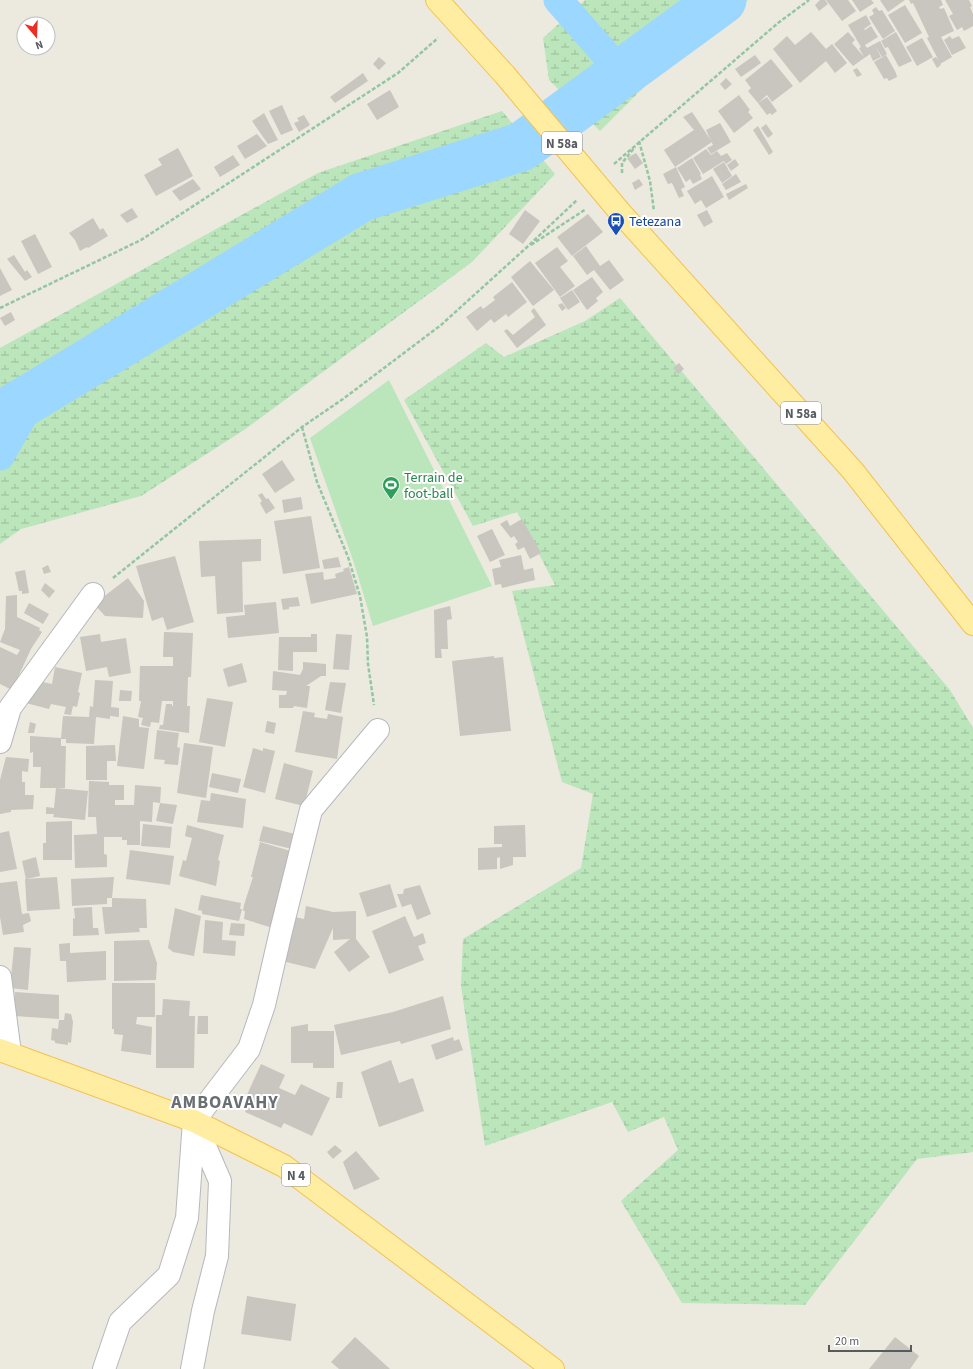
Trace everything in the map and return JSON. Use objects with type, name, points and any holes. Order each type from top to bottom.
[{"type":"main road","name":"N 58a","points":[[437,0],[505,75],[619,211],[853,471],[973,624]]},
{"type":"main road","name":"N 4","points":[[5,1052],[194,1120],[284,1166],[553,1369]]},
{"type":"street","points":[[0,742],[10,708],[92,594]]},
{"type":"street","points":[[104,1369],[120,1322],[169,1275],[187,1218],[194,1120],[249,1049],[264,1006],[311,810],[378,730]]},
{"type":"street","points":[[0,977],[5,1052]]},
{"type":"street","points":[[192,1369],[203,1310],[217,1256],[220,1181],[194,1120]]},
{"type":"path","points":[[614,164],[778,23],[809,0]]},
{"type":"path","points":[[0,308],[141,240],[398,73],[457,22]]},
{"type":"path","points":[[526,248],[590,206],[619,211],[622,163],[639,142]]},
{"type":"path","points":[[639,142],[650,181],[655,217],[652,248]]},
{"type":"path","points":[[92,594],[302,427],[343,399],[441,324],[526,248],[580,197]]},
{"type":"path","points":[[302,427],[317,482],[348,557],[360,596],[367,636],[368,664],[378,730]]},
{"type":"green space","points":[[585,0],[748,0],[654,77],[600,131],[549,80],[543,38]]},
{"type":"green space","points":[[502,111],[555,174],[472,262],[244,430],[141,496],[21,529],[0,544],[0,348],[318,173]]},
{"type":"green space","points":[[620,298],[950,690],[973,728],[973,1152],[917,1159],[805,1305],[682,1303],[621,1201],[678,1150],[664,1117],[628,1132],[612,1102],[485,1146],[461,986],[463,939],[581,868],[593,794],[562,782],[512,591],[555,585],[517,512],[473,526],[404,400],[486,343],[504,357],[585,321]]},
{"type":"green space","name":"Terrain de foot-ball","points":[[389,380],[492,586],[373,626],[354,563],[310,438]]},
{"type":"building","points":[[820,0],[825,0],[828,4],[819,11],[815,5]]},
{"type":"building","points":[[826,0],[848,0],[856,11],[842,21]]},
{"type":"building","points":[[852,0],[871,0],[874,3],[860,12]]},
{"type":"building","points":[[880,0],[905,0],[888,12]]},
{"type":"building","points":[[909,0],[941,0],[943,5],[939,7],[940,9],[944,8],[954,31],[941,37],[952,57],[940,64],[941,65],[937,68],[932,59],[936,57],[939,61],[927,38],[929,37],[913,3],[911,4]]},
{"type":"building","points":[[945,0],[969,0],[972,6],[970,7],[973,14],[973,26],[964,31],[962,27],[957,30],[949,16],[953,14]]},
{"type":"building","points":[[905,5],[922,33],[905,43],[888,15]]},
{"type":"building","points":[[876,7],[879,11],[882,10],[895,31],[883,39],[869,17],[874,14],[872,10]]},
{"type":"building","points":[[866,15],[871,24],[864,29],[865,30],[871,26],[878,37],[865,45],[867,48],[880,41],[887,54],[882,57],[875,46],[881,57],[873,61],[870,54],[853,66],[834,44],[848,32],[855,40],[852,43],[864,57],[859,48],[861,47],[848,25]]},
{"type":"building","points":[[811,32],[826,49],[832,44],[847,63],[835,73],[826,61],[800,83],[773,49],[787,36],[795,45]]},
{"type":"building","points":[[896,32],[912,61],[899,67],[888,47],[885,48],[881,41]]},
{"type":"building","points":[[950,36],[952,39],[959,36],[966,48],[952,55],[944,40]]},
{"type":"building","points":[[922,38],[933,57],[917,66],[906,47]]},
{"type":"building","points":[[755,55],[761,63],[741,77],[735,69]]},
{"type":"building","points":[[886,55],[897,77],[889,81],[887,78],[884,79],[874,62]]},
{"type":"building","points":[[379,57],[386,63],[379,70],[373,64]]},
{"type":"building","points":[[771,59],[793,86],[772,102],[767,95],[758,103],[748,91],[751,88],[745,80]]},
{"type":"building","points":[[857,68],[862,75],[857,77],[853,70]]},
{"type":"building","points":[[363,73],[368,81],[335,103],[330,97]]},
{"type":"building","points":[[726,78],[732,84],[725,90],[720,84]]},
{"type":"building","points":[[390,90],[399,107],[377,120],[367,104]]},
{"type":"building","points":[[739,95],[750,110],[748,112],[753,118],[734,133],[718,111]]},
{"type":"building","points":[[767,97],[777,111],[772,115],[770,113],[767,115],[758,103]]},
{"type":"building","points":[[282,105],[293,130],[281,135],[269,111]]},
{"type":"building","points":[[692,112],[712,142],[675,167],[664,150],[694,130],[683,117]]},
{"type":"building","points":[[264,113],[278,140],[268,144],[252,121]]},
{"type":"building","points":[[304,115],[310,125],[299,132],[294,123],[299,121],[297,118]]},
{"type":"building","points":[[720,123],[731,142],[711,154],[707,148],[713,145],[706,130]]},
{"type":"building","points":[[766,124],[773,134],[768,138],[761,128]]},
{"type":"building","points":[[758,126],[773,152],[769,155],[753,130]]},
{"type":"building","points":[[257,134],[267,146],[245,159],[237,146]]},
{"type":"building","points":[[178,148],[193,176],[156,196],[144,175],[162,165],[158,159]]},
{"type":"building","points":[[706,149],[711,155],[717,151],[721,156],[727,153],[732,160],[726,164],[724,161],[703,174],[693,158]]},
{"type":"building","points":[[636,153],[643,163],[635,169],[627,158]]},
{"type":"building","points":[[233,155],[240,165],[220,177],[214,167]]},
{"type":"building","points":[[692,158],[701,174],[702,179],[693,184],[690,179],[686,182],[677,168]]},
{"type":"building","points":[[735,159],[739,165],[731,171],[727,165]]},
{"type":"building","points":[[724,162],[732,176],[722,183],[713,169]]},
{"type":"building","points":[[676,167],[685,187],[681,189],[684,196],[679,198],[672,183],[668,184],[663,174]]},
{"type":"building","points":[[736,174],[741,182],[726,190],[722,184]]},
{"type":"building","points":[[712,176],[724,197],[706,208],[701,200],[695,204],[687,191]]},
{"type":"building","points":[[193,179],[201,189],[180,201],[172,191]]},
{"type":"building","points":[[639,179],[643,185],[635,190],[632,183]]},
{"type":"building","points":[[746,184],[748,188],[729,200],[726,194]]},
{"type":"building","points":[[132,208],[138,217],[127,223],[120,215]]},
{"type":"building","points":[[525,210],[540,221],[523,244],[509,234]]},
{"type":"building","points":[[707,210],[713,222],[704,227],[697,215]]},
{"type":"building","points":[[588,214],[603,232],[572,256],[557,237]]},
{"type":"building","points":[[93,218],[100,230],[103,228],[108,236],[80,251],[75,240],[69,233]]},
{"type":"building","points":[[35,234],[52,267],[38,274],[21,241]]},
{"type":"building","points":[[586,246],[600,266],[609,260],[624,280],[610,290],[594,270],[587,275],[573,256]]},
{"type":"building","points":[[557,247],[568,261],[560,267],[575,286],[560,297],[535,263]]},
{"type":"building","points":[[14,255],[25,272],[27,270],[32,277],[25,281],[7,259]]},
{"type":"building","points":[[530,261],[554,290],[533,306],[511,277]]},
{"type":"building","points":[[0,268],[12,290],[0,296]]},
{"type":"building","points":[[592,277],[603,292],[596,298],[598,301],[587,310],[573,290]]},
{"type":"building","points":[[512,282],[527,302],[508,317],[506,314],[494,323],[491,319],[477,331],[466,317],[481,306],[483,309],[495,300],[493,297]]},
{"type":"building","points":[[572,290],[580,302],[568,310],[560,298]]},
{"type":"building","points":[[562,303],[566,308],[562,311],[558,305]]},
{"type":"building","points":[[534,308],[546,325],[517,348],[504,331],[507,329],[513,335],[535,317],[531,311]]},
{"type":"building","points":[[11,312],[15,320],[5,326],[0,318]]},
{"type":"building","points":[[679,363],[684,369],[678,374],[673,368]]},
{"type":"building","points":[[282,460],[295,480],[275,493],[262,474]]},
{"type":"building","points":[[262,493],[266,499],[268,498],[275,508],[266,514],[260,503],[262,501],[258,495]]},
{"type":"building","points":[[301,497],[303,509],[284,513],[282,500]]},
{"type":"building","points":[[311,516],[320,568],[283,574],[274,521]]},
{"type":"building","points":[[522,519],[541,553],[530,559],[524,547],[518,550],[515,544],[518,542],[514,536],[511,538],[500,524],[507,520],[510,526]]},
{"type":"building","points":[[492,529],[505,555],[490,562],[477,536]]},
{"type":"building","points":[[261,539],[261,561],[242,562],[243,612],[217,614],[215,576],[201,577],[199,541]]},
{"type":"building","points":[[521,555],[524,570],[533,568],[535,580],[502,588],[501,584],[495,585],[492,569],[501,567],[499,560]]},
{"type":"building","points":[[175,556],[194,622],[167,630],[163,617],[152,621],[136,566]]},
{"type":"building","points":[[338,557],[341,567],[324,569],[322,560]]},
{"type":"building","points":[[48,565],[51,572],[44,574],[42,568]]},
{"type":"building","points":[[349,567],[357,594],[311,604],[305,574],[323,572],[324,580],[336,578],[335,574],[344,571],[343,569]]},
{"type":"building","points":[[25,570],[29,593],[22,594],[22,591],[19,591],[15,572]]},
{"type":"building","points":[[128,578],[144,601],[143,618],[105,616],[94,604]]},
{"type":"building","points":[[45,583],[55,591],[49,598],[41,590]]},
{"type":"building","points":[[17,595],[17,617],[40,628],[39,630],[42,632],[31,649],[12,690],[0,684],[0,647],[17,655],[20,650],[0,642],[5,629],[6,596]]},
{"type":"building","points":[[298,597],[300,606],[289,607],[289,609],[283,610],[281,599]]},
{"type":"building","points":[[276,602],[279,633],[228,638],[226,617],[245,615],[244,605]]},
{"type":"building","points":[[29,603],[49,614],[43,624],[24,613]]},
{"type":"building","points":[[450,606],[452,619],[447,620],[448,649],[441,649],[442,658],[435,658],[434,610]]},
{"type":"building","points":[[164,632],[193,633],[191,677],[188,677],[187,706],[190,706],[189,733],[159,729],[160,725],[163,725],[166,704],[172,704],[173,706],[173,701],[162,701],[159,723],[151,722],[150,727],[141,725],[143,718],[138,717],[141,701],[139,701],[140,666],[173,666],[173,657],[163,657]]},
{"type":"building","points":[[100,634],[101,642],[126,638],[131,673],[109,677],[107,667],[86,671],[80,637]]},
{"type":"building","points":[[311,634],[317,634],[317,652],[293,652],[293,671],[278,670],[279,637],[311,637]]},
{"type":"building","points":[[336,634],[352,635],[349,670],[333,669]]},
{"type":"building","points":[[494,656],[494,658],[503,657],[511,731],[460,736],[452,661]]},
{"type":"building","points":[[303,662],[326,664],[326,676],[321,676],[306,686],[310,686],[307,708],[294,706],[293,708],[279,708],[279,695],[286,695],[287,691],[272,690],[273,671],[300,675],[303,669]]},
{"type":"building","points":[[242,663],[247,682],[228,687],[223,669]]},
{"type":"building","points":[[55,667],[82,673],[77,707],[73,706],[71,715],[64,714],[66,707],[51,704],[49,709],[22,702],[34,680],[52,684]]},
{"type":"building","points":[[95,680],[113,681],[111,707],[119,708],[119,717],[110,716],[110,719],[96,717],[94,744],[66,743],[66,739],[61,739],[63,716],[89,717],[90,706],[93,707]]},
{"type":"building","points":[[330,682],[346,683],[341,713],[325,710]]},
{"type":"building","points":[[120,690],[132,691],[131,701],[119,701]]},
{"type":"building","points":[[207,698],[233,702],[225,747],[199,742]]},
{"type":"building","points":[[303,711],[315,713],[314,717],[327,719],[328,714],[343,717],[337,759],[295,752]]},
{"type":"building","points":[[123,716],[139,719],[139,727],[149,728],[144,769],[117,766]]},
{"type":"building","points":[[267,721],[276,723],[274,734],[265,732]]},
{"type":"building","points":[[30,722],[36,724],[34,733],[28,733]]},
{"type":"building","points":[[157,730],[179,733],[177,747],[180,748],[178,765],[164,764],[165,760],[154,759]]},
{"type":"building","points":[[30,736],[61,738],[61,746],[66,746],[65,788],[40,788],[41,767],[33,767],[33,752],[30,753]]},
{"type":"building","points":[[184,743],[213,747],[206,798],[177,793]]},
{"type":"building","points":[[115,745],[116,761],[107,761],[107,780],[86,780],[86,746]]},
{"type":"building","points":[[253,748],[263,751],[263,748],[275,751],[265,793],[243,787]]},
{"type":"building","points":[[6,757],[29,759],[28,772],[22,771],[22,782],[25,782],[25,795],[34,795],[33,809],[11,810],[11,812],[0,814],[0,780]]},
{"type":"building","points":[[284,763],[313,771],[304,806],[275,799]]},
{"type":"building","points":[[212,773],[241,779],[238,793],[209,787]]},
{"type":"building","points":[[89,781],[109,782],[109,785],[124,785],[124,800],[115,800],[115,805],[134,805],[135,785],[161,787],[160,803],[153,802],[152,822],[140,821],[140,845],[127,845],[127,840],[122,840],[122,837],[104,837],[104,854],[107,855],[107,867],[75,868],[74,835],[97,834],[96,817],[88,817]]},
{"type":"building","points":[[56,788],[88,791],[85,820],[53,817],[54,814],[46,814],[46,807],[54,808]]},
{"type":"building","points":[[211,793],[246,799],[243,828],[197,822],[201,800],[210,801]]},
{"type":"building","points":[[160,803],[177,805],[173,824],[156,821]]},
{"type":"building","points":[[72,821],[72,860],[43,860],[43,843],[46,843],[46,822]]},
{"type":"building","points":[[143,824],[172,827],[170,848],[141,846]]},
{"type":"building","points":[[187,825],[224,835],[218,860],[220,861],[216,886],[179,876],[183,860],[186,861],[192,838],[185,836]]},
{"type":"building","points":[[525,825],[526,857],[513,857],[513,865],[500,869],[500,857],[497,858],[497,869],[478,870],[478,848],[502,847],[502,844],[494,844],[494,826]]},
{"type":"building","points":[[263,826],[299,835],[296,850],[259,841]]},
{"type":"building","points":[[9,831],[17,869],[0,872],[0,833]]},
{"type":"building","points":[[260,842],[294,852],[276,929],[244,919],[244,905],[253,877],[251,877]]},
{"type":"building","points":[[130,850],[174,856],[170,885],[126,879]]},
{"type":"building","points":[[36,857],[40,876],[26,879],[22,861]]},
{"type":"building","points":[[57,877],[60,909],[27,911],[25,879]]},
{"type":"building","points":[[114,877],[112,898],[107,898],[107,904],[72,906],[71,879]]},
{"type":"building","points":[[17,881],[22,914],[29,913],[31,921],[23,925],[24,932],[3,935],[0,917],[0,883]]},
{"type":"building","points":[[390,884],[397,907],[367,917],[359,893]]},
{"type":"building","points":[[420,885],[431,914],[417,920],[411,904],[402,907],[397,894],[403,894],[404,889]]},
{"type":"building","points":[[201,895],[241,903],[240,909],[242,909],[239,921],[202,914],[202,911],[198,910]]},
{"type":"building","points":[[112,898],[146,899],[147,928],[139,928],[140,932],[105,934],[102,907],[112,907]]},
{"type":"building","points":[[306,906],[333,912],[356,911],[356,939],[370,957],[349,972],[334,952],[350,939],[333,940],[333,928],[315,969],[278,960],[290,916],[304,919]]},
{"type":"building","points":[[92,907],[93,928],[98,928],[99,935],[73,936],[73,918],[75,919],[74,908]]},
{"type":"building","points":[[175,908],[201,916],[194,956],[173,952],[168,948]]},
{"type":"building","points":[[405,916],[414,937],[423,933],[426,943],[418,946],[424,960],[389,974],[372,931]]},
{"type":"building","points":[[205,920],[223,922],[222,940],[236,941],[235,956],[203,953]]},
{"type":"building","points":[[231,923],[245,924],[244,936],[229,935]]},
{"type":"building","points":[[149,940],[157,963],[156,980],[114,981],[114,941]]},
{"type":"building","points":[[70,943],[70,953],[106,951],[106,980],[67,982],[66,961],[60,961],[59,944]]},
{"type":"building","points":[[14,947],[31,948],[28,990],[10,988]]},
{"type":"building","points":[[112,983],[155,983],[155,1017],[137,1017],[136,1024],[152,1027],[151,1055],[121,1051],[123,1035],[114,1034],[114,1029],[112,1029]]},
{"type":"building","points":[[15,992],[59,995],[59,1019],[14,1016]]},
{"type":"building","points":[[443,996],[451,1029],[401,1044],[400,1041],[341,1055],[334,1025],[393,1012]]},
{"type":"building","points":[[163,999],[190,1001],[189,1016],[195,1016],[194,1068],[156,1068],[156,1015],[162,1015]]},
{"type":"building","points":[[65,1013],[71,1014],[73,1022],[71,1043],[68,1042],[68,1045],[55,1043],[55,1041],[51,1040],[52,1028],[58,1029],[59,1020],[64,1020]]},
{"type":"building","points":[[198,1016],[208,1016],[208,1034],[197,1034]]},
{"type":"building","points":[[308,1024],[308,1031],[334,1031],[334,1068],[313,1068],[313,1063],[291,1063],[291,1027]]},
{"type":"building","points":[[453,1037],[454,1041],[459,1039],[463,1050],[436,1060],[431,1045]]},
{"type":"building","points":[[391,1060],[399,1083],[413,1078],[424,1111],[379,1127],[361,1072]]},
{"type":"building","points":[[261,1064],[285,1075],[279,1088],[295,1095],[301,1084],[330,1098],[312,1136],[284,1123],[281,1128],[245,1112],[250,1099],[246,1097]]},
{"type":"building","points":[[337,1082],[343,1082],[342,1098],[336,1098]]},
{"type":"building","points":[[335,1145],[342,1151],[333,1159],[327,1152]]},
{"type":"building","points":[[356,1151],[380,1179],[354,1190],[343,1162]]},
{"type":"building","points":[[247,1296],[296,1304],[291,1341],[241,1334]]},
{"type":"building","points":[[355,1337],[390,1369],[339,1369],[331,1362]]},
{"type":"building","points":[[895,1337],[919,1356],[910,1369],[869,1369]]},
{"type":"waterway","points":[[558,0],[622,73]]},
{"type":"waterway","points":[[0,416],[362,197],[521,147],[722,0]]},
{"type":"waterway","points":[[0,456],[34,396]]},
{"type":"place","name":"Tetezana","points":[[616,236]]},
{"type":"place","name":"Terrain de foot-ball","points":[[391,500]]},
{"type":"district","name":"AMBOAVAHY","points":[[225,1102]]}]
